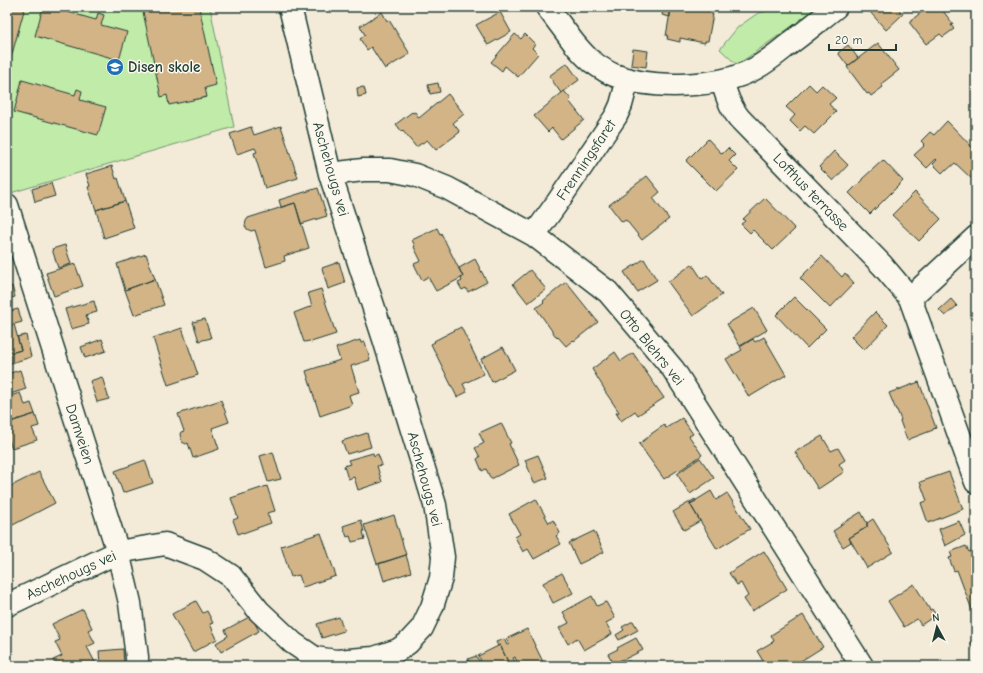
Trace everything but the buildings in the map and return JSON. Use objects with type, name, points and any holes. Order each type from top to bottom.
[{"type":"street","name":"Aschehougs vei","points":[[7,605],[118,552],[165,544],[205,559],[231,576],[259,611],[293,643],[316,658],[336,661],[374,658],[402,658],[408,644],[422,628],[432,607],[441,578],[443,557],[435,505],[384,338],[330,174],[290,7]]},
{"type":"street","points":[[546,7],[590,60],[614,75],[648,83],[672,84],[707,83],[741,75],[771,58],[836,7]]},
{"type":"street","name":"Frenningsfaret","points":[[534,235],[616,116],[621,105],[628,79]]},
{"type":"street","name":"Lofthus terrasse","points":[[722,80],[729,103],[739,118],[882,266],[910,298],[976,482]]},
{"type":"street","name":"Otto Blehrs vei","points":[[330,174],[363,170],[390,170],[416,176],[447,188],[534,235],[608,292],[673,369],[862,666]]},
{"type":"street","name":"Damveien","points":[[7,205],[118,552],[130,604],[137,666]]},
{"type":"street","points":[[910,298],[976,238]]},
{"type":"green space","name":"Disen skole","points":[[7,7],[210,7],[234,127],[7,194]]},
{"type":"green space","points":[[786,7],[819,7],[737,65],[720,49],[738,27],[758,13]]},
{"type":"place","name":"Disen skole","points":[[115,67]]}]
